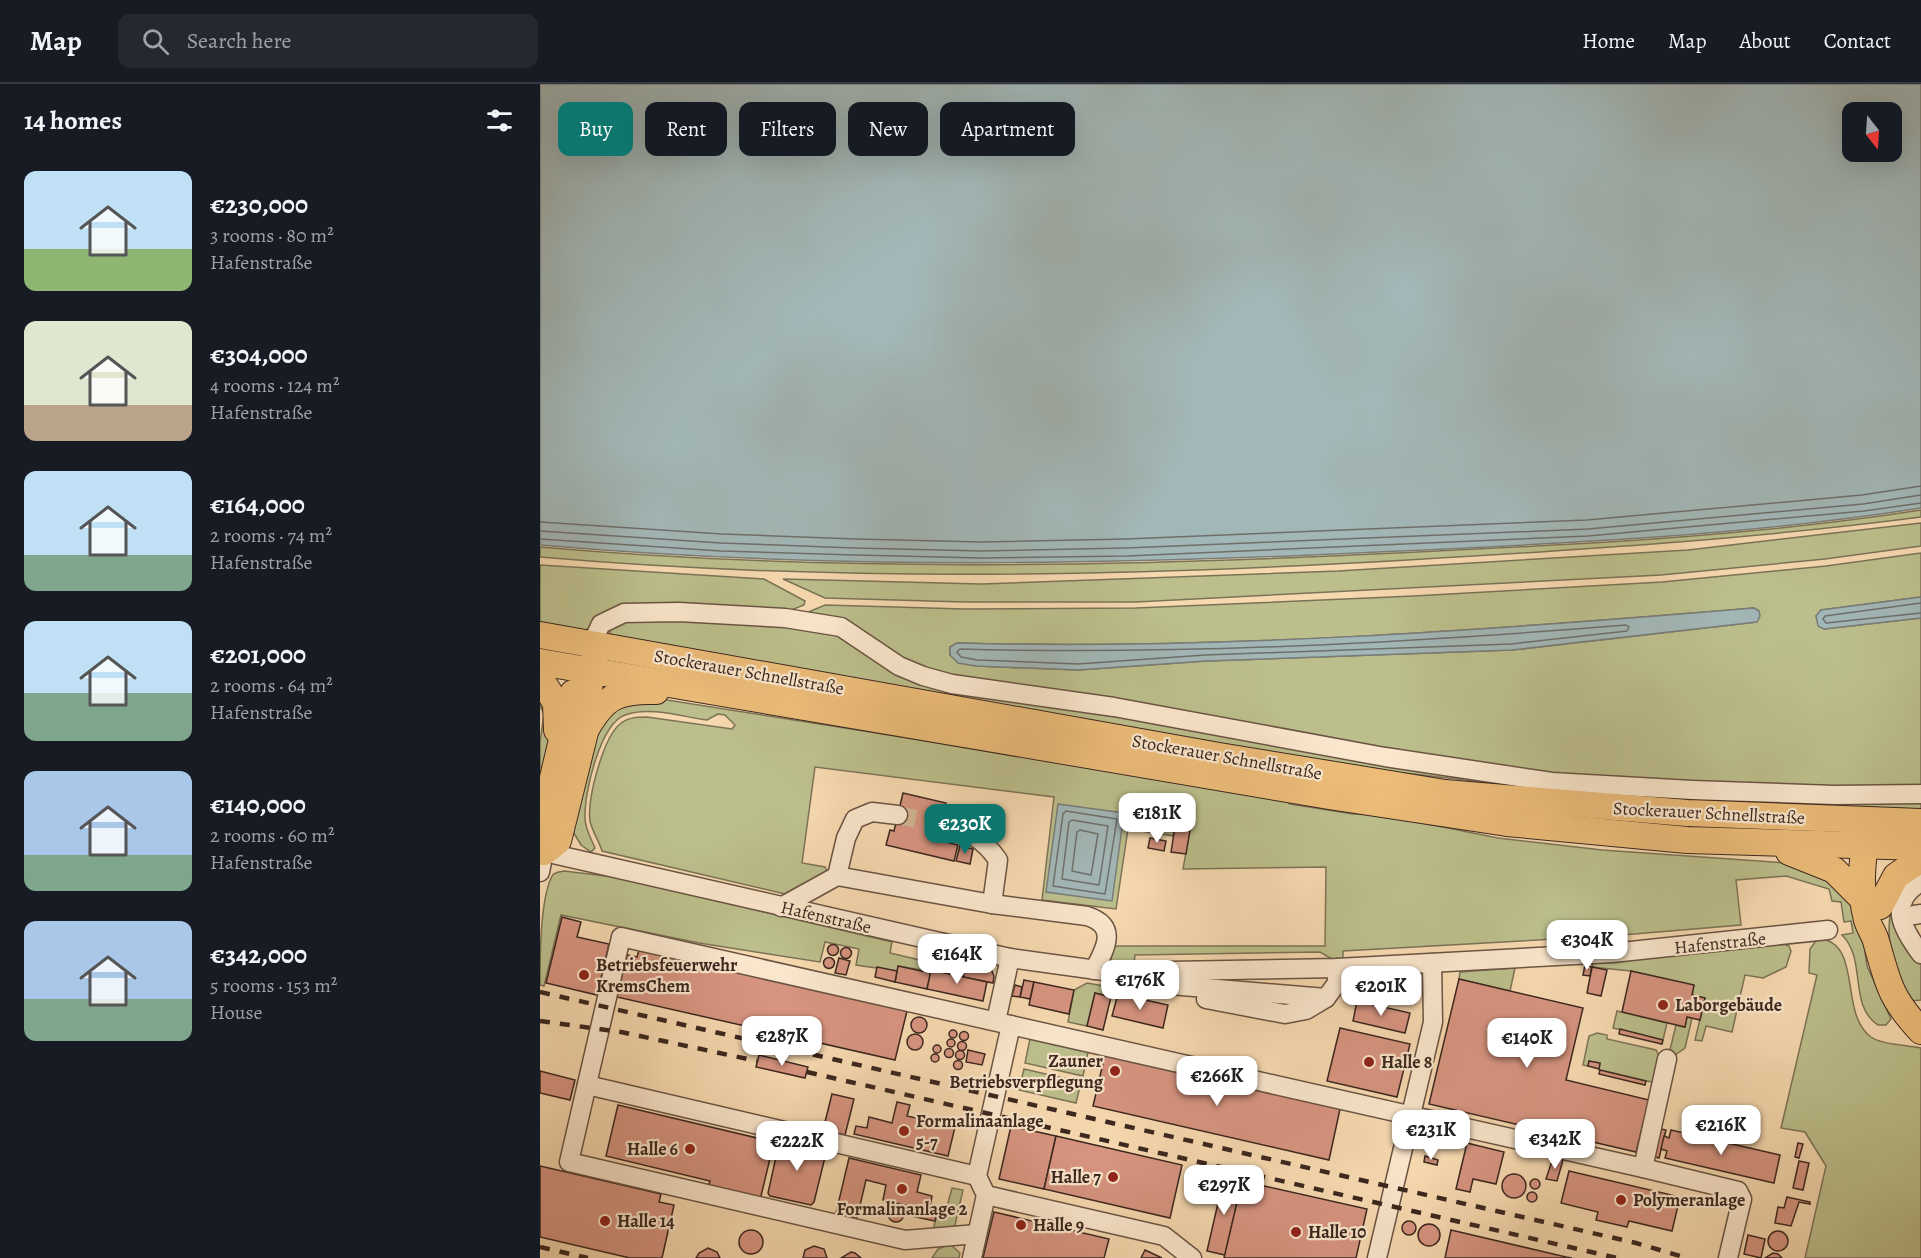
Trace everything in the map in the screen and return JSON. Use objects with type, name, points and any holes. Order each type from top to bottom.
[{"type":"highway","name":"Stockerauer Schnellstraße","points":[[540,635],[1184,750],[1445,793],[1687,813],[1921,822]]},
{"type":"highway","points":[[541,849],[551,783],[592,644]]},
{"type":"highway","name":"Stockerauer Schnellstraße","points":[[540,662],[1408,809],[1614,835],[1766,844],[1921,847]]},
{"type":"highway","points":[[585,732],[583,721],[586,669]]},
{"type":"highway","points":[[540,678],[553,694],[558,713],[549,772],[551,783]]},
{"type":"highway","points":[[541,849],[558,841],[585,732],[599,707],[621,693],[633,690],[716,692]]},
{"type":"highway","points":[[1873,821],[1871,902],[1876,939],[1889,988],[1901,1010],[1921,1031]]},
{"type":"highway","points":[[1766,844],[1834,870],[1871,902]]},
{"type":"highway","points":[[1871,902],[1896,876],[1921,859]]},
{"type":"street","points":[[592,644],[601,624],[624,613],[679,612],[784,618],[841,627],[899,666],[952,684],[1114,708],[1385,757],[1552,782],[1834,795],[1921,794]]},
{"type":"street","points":[[837,876],[846,838],[855,819],[872,812],[898,815]]},
{"type":"street","points":[[941,824],[968,831],[987,844],[998,860],[992,904]]},
{"type":"street","name":"Hafenstraße","points":[[541,849],[1010,958],[1124,972],[1337,968],[1623,952],[1828,930]]},
{"type":"street","points":[[780,906],[837,876],[992,904],[1087,916],[1099,920],[1114,935],[1094,970]]},
{"type":"street","points":[[1921,882],[1908,893],[1900,918],[1905,933],[1921,954]]},
{"type":"street","points":[[977,1234],[905,1240],[569,1162],[621,937],[1738,1191],[1742,1199],[1728,1258]]},
{"type":"street","points":[[972,1258],[986,1195],[977,1176],[1004,1023],[1010,958]]},
{"type":"street","points":[[1377,1258],[1407,1127],[1413,1116],[1433,1022],[1432,963]]},
{"type":"street","points":[[1124,972],[1146,983],[1326,998],[1337,983],[1337,968]]},
{"type":"street","points":[[1643,1168],[1667,1059]]},
{"type":"street","points":[[587,1085],[977,1176]]},
{"type":"street","points":[[986,1195],[1164,1236],[1192,1258]]},
{"type":"green space","points":[[1921,510],[1921,517],[1793,532],[1665,543],[1408,560],[1191,570],[1083,573],[865,573],[648,565],[540,557],[540,547],[647,555],[860,564],[1074,564],[1288,558],[1658,539],[1790,527]]},
{"type":"green space","points":[[1921,523],[1921,546],[1825,559],[1661,575],[1136,602],[965,602],[825,598],[783,579],[982,584],[1338,571],[1688,550]]},
{"type":"green space","points":[[1921,553],[1921,597],[1821,610],[1816,616],[1824,629],[1921,618],[1921,809],[1688,803],[1502,789],[1502,784],[1325,763],[610,636],[610,628],[618,619],[785,622],[825,605],[964,609],[1136,608],[1662,582],[1826,566]],"holes":[[[1754,608],[1759,611],[1756,622],[1512,650],[1206,661],[1078,670],[976,666],[950,655],[950,647],[957,643],[1156,644],[1256,641],[1456,631]]]},
{"type":"green space","points":[[540,565],[764,579],[805,601],[804,605],[786,612],[625,608],[588,632],[540,624]]},
{"type":"green space","points":[[540,686],[553,714],[540,797],[540,742],[544,714],[540,706]]},
{"type":"green space","points":[[648,697],[1290,798],[1289,804],[1353,814],[1382,815],[1498,838],[1602,850],[1800,864],[1846,889],[1862,931],[1867,966],[1891,1019],[1886,1025],[1878,1025],[1869,1017],[1863,1006],[1854,957],[1842,935],[1853,933],[1851,921],[1844,922],[1841,902],[1832,901],[1829,889],[1786,876],[1736,880],[1741,925],[1610,936],[1343,951],[1343,960],[1335,961],[1320,952],[1135,955],[1134,965],[1114,965],[1110,955],[1115,946],[1325,946],[1326,867],[1183,869],[1190,830],[1175,828],[1173,836],[1128,829],[1116,909],[1042,900],[1054,797],[815,767],[802,863],[825,867],[827,871],[785,894],[602,851],[590,821],[591,799],[602,755],[614,731],[626,720],[644,717],[732,729],[735,725],[725,715],[718,714],[707,720],[645,712],[625,715],[616,721],[601,745],[587,793],[585,822],[595,848],[591,852],[581,845],[572,830],[591,734],[605,711]]},
{"type":"green space","points":[[564,871],[614,877],[892,942],[890,953],[920,960],[922,949],[975,961],[965,967],[963,977],[899,966],[897,971],[856,965],[859,949],[825,942],[820,962],[699,943],[561,915],[544,986],[540,985],[540,960],[545,899],[553,875]]},
{"type":"green space","points":[[1911,873],[1900,935],[1921,963],[1921,1000],[1911,1001],[1900,982],[1892,958],[1889,922],[1892,906]]},
{"type":"green space","points":[[1818,938],[1832,943],[1841,952],[1846,965],[1855,1012],[1861,1026],[1871,1037],[1888,1043],[1921,1048],[1921,1258],[1805,1258],[1826,1166],[1805,1132],[1781,1128],[1817,975],[1809,973],[1810,949]]},
{"type":"green space","points":[[1782,943],[1789,946],[1791,951],[1786,967],[1763,978],[1745,975],[1732,1032],[1706,1026],[1702,1041],[1695,1040],[1705,998],[1692,995],[1694,985],[1631,971],[1592,967],[1593,962]]},
{"type":"green space","points":[[1515,968],[1510,991],[1459,979],[1460,972]]},
{"type":"green space","points":[[1087,983],[1104,986],[1111,997],[1095,993],[1087,1026],[1068,1022],[1074,990]]},
{"type":"green space","points":[[1617,1011],[1667,1023],[1663,1040],[1613,1028]]},
{"type":"green space","points":[[1687,1017],[1692,1018],[1685,1048],[1675,1055],[1669,1054],[1676,1025],[1685,1027]]},
{"type":"green space","points":[[1597,1033],[1607,1035],[1607,1039],[1656,1050],[1661,1060],[1656,1083],[1599,1070],[1600,1063],[1589,1061],[1588,1066],[1583,1065],[1589,1036]]},
{"type":"green space","points":[[1030,1039],[1088,1052],[1083,1076],[1025,1063]]},
{"type":"green space","points":[[1024,1069],[1081,1082],[1076,1103],[1019,1090]]},
{"type":"green space","points":[[952,1188],[963,1190],[955,1225],[945,1233],[933,1231],[937,1213],[945,1214]]},
{"type":"green space","points":[[950,1244],[960,1253],[959,1258],[932,1258],[938,1249]]},
{"type":"water","points":[[540,84],[1921,84],[1921,508],[1792,525],[1662,537],[1293,556],[970,563],[863,562],[648,553],[540,545]]},
{"type":"water","points":[[1921,597],[1921,618],[1824,629],[1818,626],[1816,616],[1821,610]]},
{"type":"water","points":[[1754,608],[1759,611],[1760,616],[1757,622],[1512,650],[1206,661],[1078,670],[976,666],[958,663],[950,655],[950,647],[957,643],[1156,644],[1256,641],[1456,631]]},
{"type":"water","points":[[1058,804],[1124,813],[1112,901],[1046,892]]},
{"type":"building","points":[[903,793],[946,803],[937,840],[958,845],[954,861],[886,845],[890,830],[894,831]]},
{"type":"building","points":[[1175,827],[1190,830],[1186,854],[1171,852]]},
{"type":"building","points":[[1150,838],[1166,841],[1164,851],[1148,848]]},
{"type":"building","points":[[960,846],[973,849],[970,864],[956,861]]},
{"type":"building","points":[[562,917],[581,922],[577,937],[609,944],[597,995],[546,983]]},
{"type":"building","points":[[833,945],[837,946],[837,954],[833,955],[829,954],[828,950],[829,946]]},
{"type":"building","points":[[846,948],[850,949],[850,957],[846,958],[842,957],[841,953],[842,949]]},
{"type":"building","points":[[639,950],[907,1011],[895,1060],[617,997],[627,955],[637,957]]},
{"type":"building","points":[[829,958],[833,959],[833,967],[829,968],[825,967],[824,963],[825,959]]},
{"type":"building","points":[[839,958],[850,961],[846,975],[835,973]]},
{"type":"building","points":[[975,961],[991,969],[994,976],[993,983],[963,977],[965,967]]},
{"type":"building","points":[[1585,965],[1592,967],[1590,976],[1583,975]]},
{"type":"building","points":[[898,966],[931,973],[927,989],[895,982]]},
{"type":"building","points":[[877,967],[897,971],[895,982],[875,977]]},
{"type":"building","points":[[1592,967],[1607,970],[1601,996],[1587,993]]},
{"type":"building","points":[[931,970],[987,982],[983,1001],[927,989]]},
{"type":"building","name":"Laborgebäude","points":[[1631,971],[1694,985],[1692,995],[1705,998],[1700,1020],[1687,1017],[1685,1027],[1622,1012]]},
{"type":"building","points":[[1459,979],[1583,1008],[1566,1080],[1649,1100],[1636,1152],[1429,1104]]},
{"type":"building","points":[[1024,980],[1034,982],[1030,999],[1020,997]]},
{"type":"building","points":[[1034,982],[1074,990],[1069,1014],[1029,1005]]},
{"type":"building","points":[[1383,982],[1394,984],[1391,997],[1381,995]]},
{"type":"building","points":[[1015,985],[1022,987],[1020,997],[1012,996]]},
{"type":"building","points":[[1095,993],[1111,997],[1103,1030],[1087,1026]]},
{"type":"building","points":[[1118,994],[1168,1005],[1163,1028],[1112,1016]]},
{"type":"building","points":[[1357,1001],[1410,1013],[1405,1033],[1353,1021]]},
{"type":"building","points":[[916,1017],[922,1017],[927,1025],[925,1031],[916,1033],[911,1028],[911,1022]]},
{"type":"building","name":"Halle 8","points":[[1340,1028],[1410,1044],[1397,1097],[1327,1081]]},
{"type":"building","points":[[1620,1029],[1663,1040],[1662,1044],[1619,1034]]},
{"type":"building","points":[[953,1030],[957,1034],[953,1038],[949,1034]]},
{"type":"building","points":[[964,1032],[968,1036],[964,1040],[960,1036]]},
{"type":"building","points":[[912,1034],[918,1034],[923,1042],[921,1048],[912,1050],[907,1045],[907,1039]]},
{"type":"building","points":[[951,1039],[955,1043],[951,1047],[947,1043]]},
{"type":"building","points":[[962,1042],[966,1046],[962,1050],[958,1046]]},
{"type":"building","points":[[937,1045],[941,1049],[937,1053],[933,1049]]},
{"type":"building","points":[[949,1049],[953,1053],[949,1057],[945,1053]]},
{"type":"building","points":[[968,1050],[985,1054],[982,1065],[966,1062]]},
{"type":"building","points":[[960,1051],[964,1055],[960,1059],[956,1055]]},
{"type":"building","points":[[935,1054],[939,1058],[935,1062],[931,1058]]},
{"type":"building","points":[[759,1055],[808,1067],[805,1078],[756,1067]]},
{"type":"building","points":[[1105,1055],[1340,1109],[1329,1160],[1093,1106]]},
{"type":"building","points":[[958,1061],[962,1065],[958,1069],[954,1065]]},
{"type":"building","points":[[1589,1061],[1600,1063],[1599,1069],[1588,1066]]},
{"type":"building","points":[[1600,1070],[1646,1081],[1645,1085],[1599,1074]]},
{"type":"building","points":[[540,1071],[575,1080],[570,1100],[540,1093]]},
{"type":"building","points":[[832,1094],[854,1099],[845,1135],[823,1130]]},
{"type":"building","name":"Formalinaanlage 5-7","points":[[897,1102],[910,1105],[907,1116],[955,1127],[948,1156],[854,1134],[856,1126],[867,1128],[869,1117],[892,1123]]},
{"type":"building","name":"Halle 6","points":[[618,1105],[774,1142],[760,1200],[708,1187],[710,1181],[606,1156]]},
{"type":"building","points":[[1011,1126],[1056,1136],[1044,1189],[999,1179]]},
{"type":"building","points":[[1661,1129],[1666,1130],[1659,1158],[1655,1157]]},
{"type":"building","points":[[1671,1130],[1780,1155],[1774,1183],[1665,1158],[1667,1151],[1661,1149],[1664,1136],[1669,1138]]},
{"type":"building","name":"Halle 7","points":[[1056,1136],[1182,1165],[1170,1218],[1044,1189]]},
{"type":"building","points":[[780,1139],[827,1149],[814,1202],[811,1205],[770,1196],[768,1193]]},
{"type":"building","points":[[1467,1143],[1504,1152],[1496,1184],[1473,1179],[1470,1192],[1456,1189]]},
{"type":"building","points":[[1798,1143],[1803,1144],[1799,1158],[1795,1157]]},
{"type":"building","points":[[1425,1156],[1438,1160],[1437,1165],[1424,1162]]},
{"type":"building","name":"Formalinanlage 2","points":[[849,1158],[921,1175],[917,1192],[932,1196],[929,1211],[937,1213],[935,1221],[911,1216],[913,1207],[883,1200],[886,1185],[866,1180],[857,1218],[836,1213]]},
{"type":"building","points":[[1553,1158],[1563,1160],[1557,1181],[1546,1179]]},
{"type":"building","points":[[1799,1161],[1809,1163],[1803,1190],[1793,1188]]},
{"type":"building","name":"Halle 14","points":[[540,1166],[661,1194],[659,1202],[674,1205],[662,1258],[630,1258],[540,1237]]},
{"type":"building","name":"Polymeranlage","points":[[1569,1171],[1680,1197],[1672,1231],[1629,1221],[1627,1227],[1596,1220],[1598,1212],[1561,1203]]},
{"type":"building","points":[[1514,1174],[1523,1177],[1526,1186],[1523,1195],[1514,1198],[1505,1195],[1502,1186],[1505,1177]]},
{"type":"building","points":[[1224,1177],[1242,1181],[1225,1255],[1207,1251]]},
{"type":"building","points":[[1535,1179],[1539,1180],[1539,1188],[1535,1189],[1531,1188],[1530,1184],[1531,1180]]},
{"type":"building","name":"Halle 10","points":[[1242,1181],[1367,1209],[1356,1258],[1224,1258]]},
{"type":"building","points":[[1532,1192],[1536,1193],[1536,1201],[1532,1202],[1528,1201],[1527,1197],[1528,1193]]},
{"type":"building","points":[[1787,1197],[1810,1202],[1810,1204],[1799,1202],[1791,1226],[1775,1223],[1778,1207],[1784,1208]]},
{"type":"building","points":[[896,1206],[902,1208],[904,1214],[902,1220],[896,1222],[890,1220],[888,1214],[890,1208]]},
{"type":"building","name":"Halle 9","points":[[994,1212],[1109,1239],[1104,1258],[983,1258]]},
{"type":"building","points":[[1409,1221],[1414,1223],[1416,1228],[1414,1233],[1409,1235],[1404,1233],[1402,1228],[1404,1223]]},
{"type":"building","points":[[1429,1224],[1437,1227],[1440,1235],[1437,1243],[1429,1246],[1421,1243],[1418,1235],[1421,1227]]},
{"type":"building","points":[[751,1230],[760,1233],[763,1242],[760,1251],[751,1254],[742,1251],[739,1242],[742,1233]]},
{"type":"building","points":[[1451,1230],[1566,1257],[1572,1258],[1445,1258]]},
{"type":"building","points":[[1778,1231],[1785,1234],[1788,1241],[1785,1248],[1778,1251],[1771,1248],[1768,1241],[1771,1234]]},
{"type":"building","points":[[1748,1235],[1765,1239],[1761,1258],[1744,1254]]},
{"type":"building","points":[[814,1246],[824,1249],[827,1258],[803,1258],[805,1250]]},
{"type":"building","points":[[708,1248],[717,1252],[720,1258],[696,1258],[699,1253]]},
{"type":"building","points":[[1145,1250],[1162,1258],[1141,1258]]},
{"type":"building","points":[[851,1252],[861,1258],[841,1258]]},
{"type":"building","points":[[1773,1253],[1778,1254],[1782,1258],[1765,1258]]},
{"type":"tunnel","points":[[898,815],[941,824]]},
{"type":"railway","points":[[540,992],[1636,1243],[1687,1258]]},
{"type":"railway","points":[[540,1021],[621,1032],[757,1061]]},
{"type":"railway","points":[[807,1072],[1617,1258]]},
{"type":"railway","points":[[540,1247],[588,1258]]},
{"type":"place","name":"Betriebsfeuerwehr KremsChem","points":[[584,975]]},
{"type":"place","name":"Laborgebäude","points":[[1663,1005]]},
{"type":"place","name":"Halle 8","points":[[1369,1062]]},
{"type":"place","name":"Zauner Betriebsverpflegung","points":[[1115,1071]]},
{"type":"place","name":"Formalinaanlage 5-7","points":[[904,1131]]},
{"type":"place","name":"Halle 6","points":[[690,1149]]},
{"type":"place","name":"Halle 7","points":[[1113,1177]]},
{"type":"place","name":"Formalinanlage 2","points":[[902,1189]]},
{"type":"place","name":"Polymeranlage","points":[[1621,1200]]},
{"type":"place","name":"Halle 14","points":[[605,1221]]},
{"type":"place","name":"Halle 9","points":[[1021,1225]]},
{"type":"place","name":"Halle 10","points":[[1296,1232]]}]
